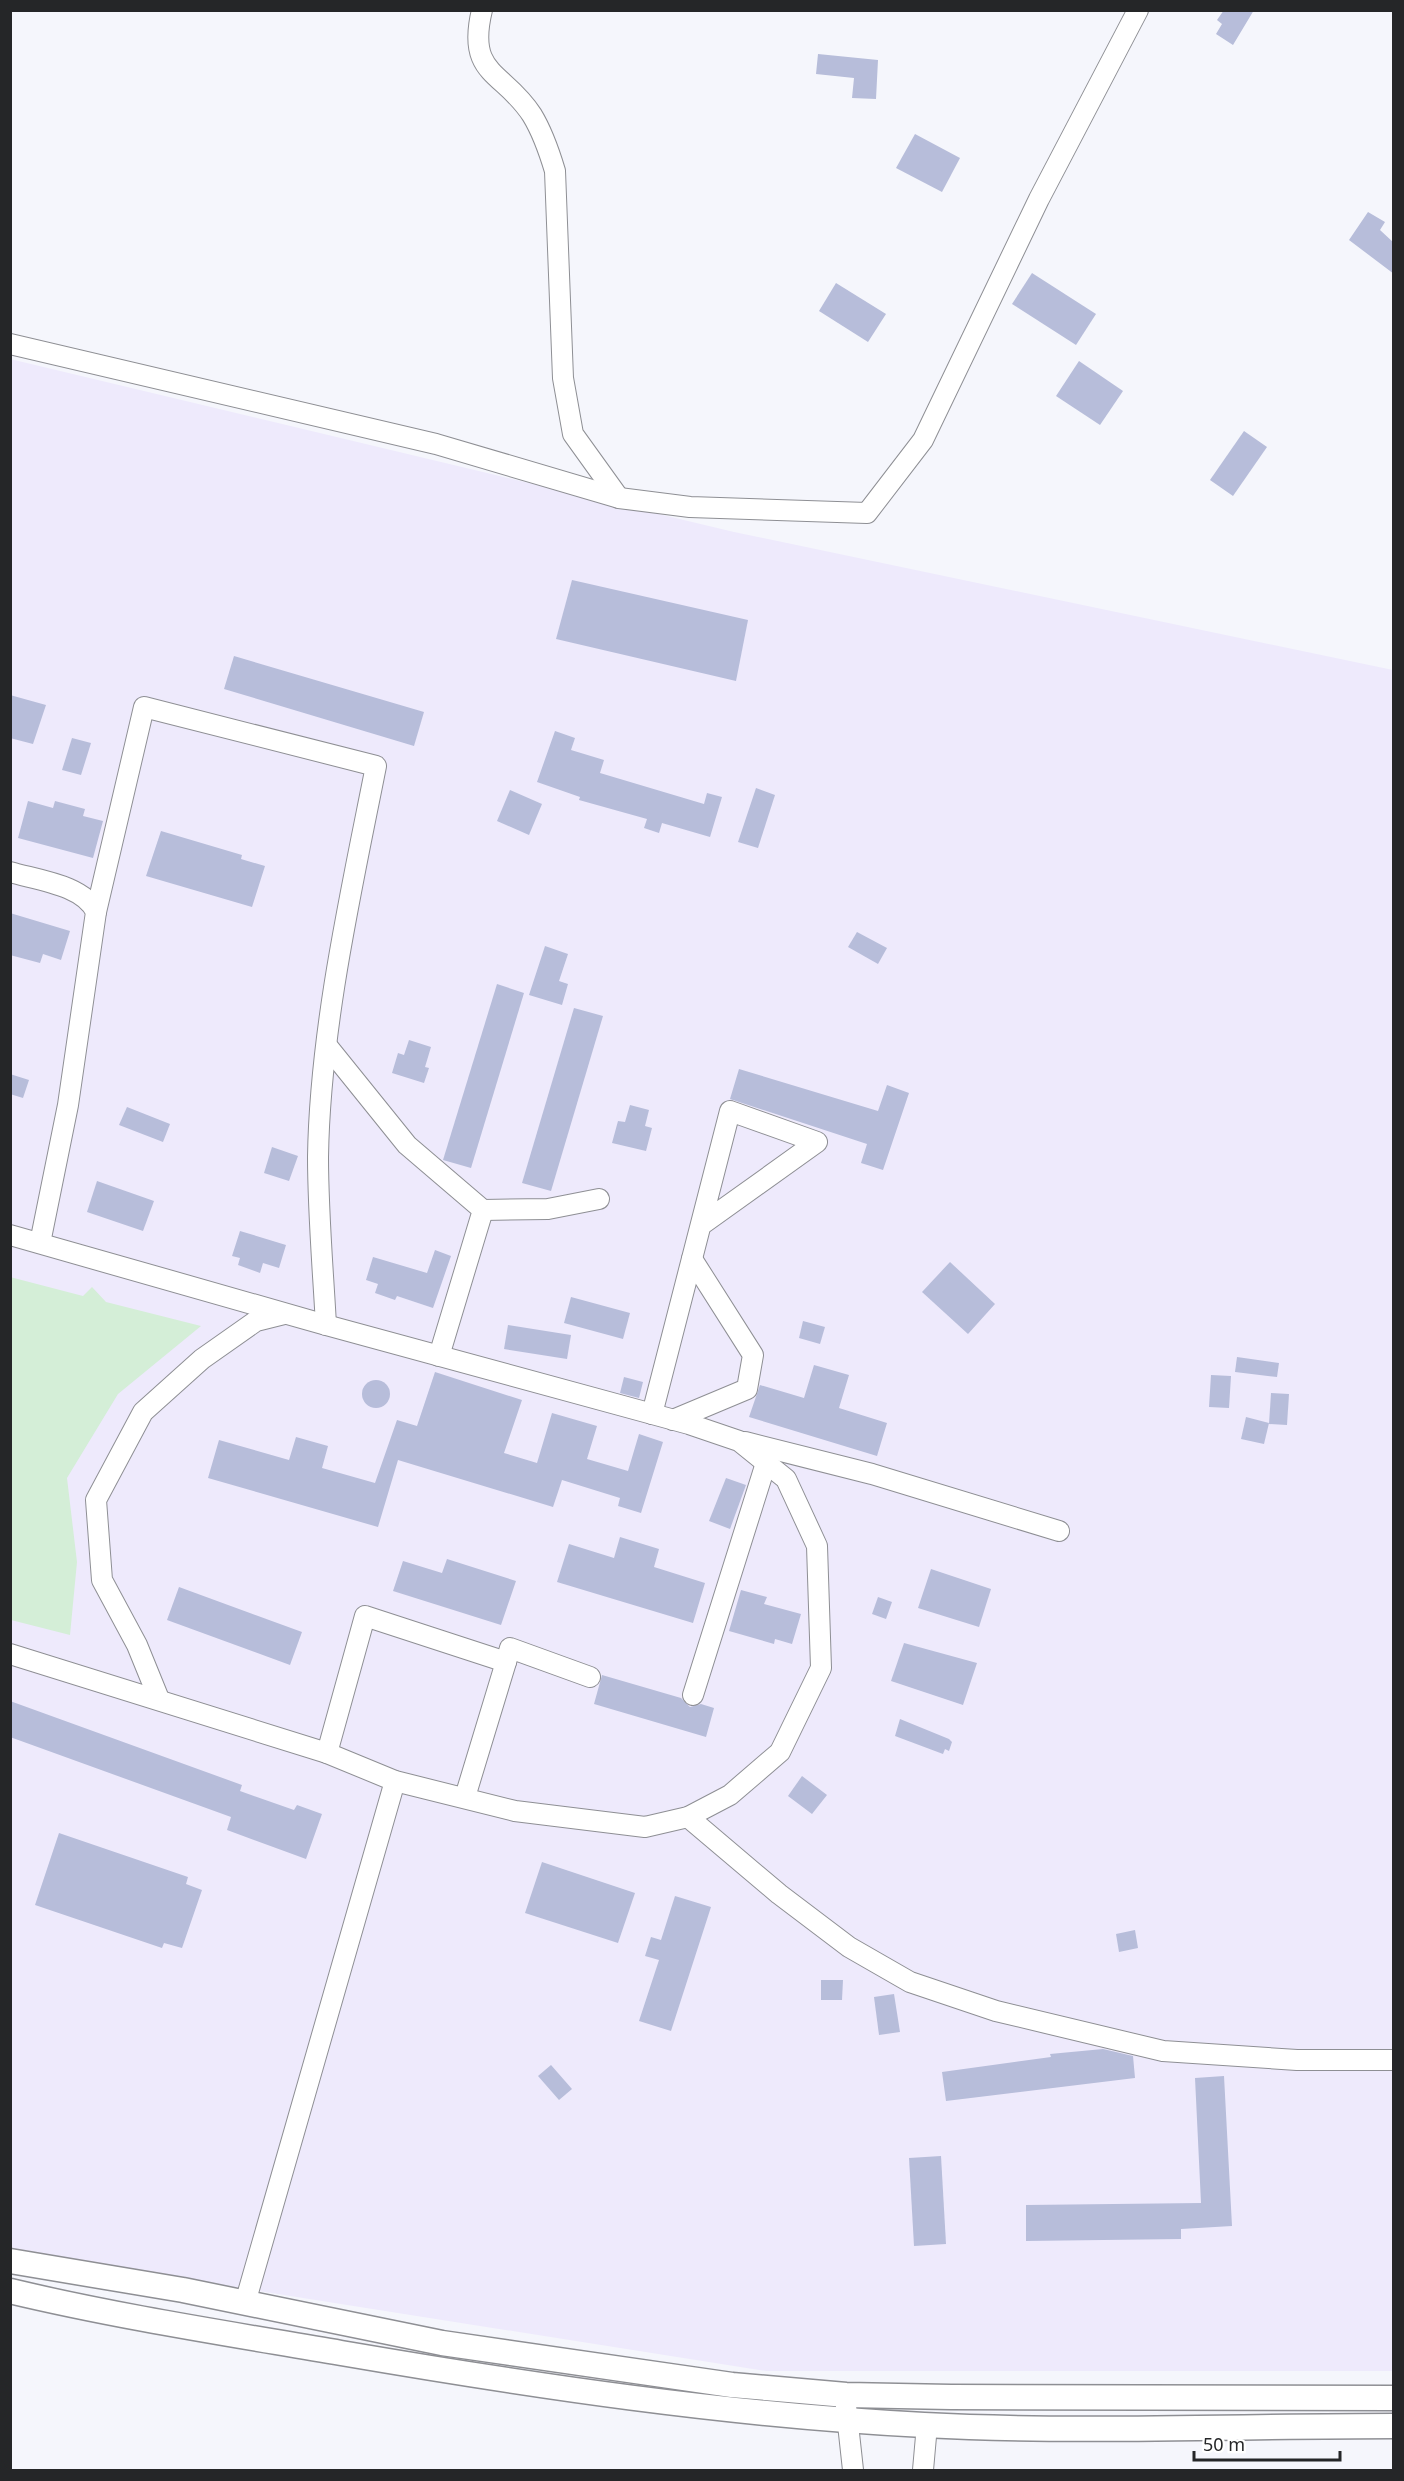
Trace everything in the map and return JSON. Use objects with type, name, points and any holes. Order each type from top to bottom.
[{"type":"main road","points":[[10,2261],[83,2271],[442,2343],[732,2385],[846,2394],[1394,2398]]},
{"type":"main road","points":[[10,2291],[231,2334],[538,2385],[748,2412],[927,2425],[1394,2426]]},
{"type":"street","points":[[482,10],[477,43],[484,65],[531,114],[547,144],[555,171],[563,378],[573,434],[619,498]]},
{"type":"street","points":[[10,344],[436,444],[619,498],[690,507],[867,513],[923,440],[1039,199],[1138,10]]},
{"type":"street","points":[[40,1243],[68,1105],[96,912],[144,707],[376,766],[352,882],[328,1047],[318,1157],[326,1325]]},
{"type":"street","points":[[10,872],[62,887],[84,897],[91,902],[96,912]]},
{"type":"street","points":[[328,1047],[407,1145],[483,1210],[548,1209],[598,1199]]},
{"type":"street","points":[[652,1414],[730,1111],[817,1142],[701,1225]]},
{"type":"street","points":[[439,1356],[483,1210]]},
{"type":"street","points":[[10,1235],[286,1314],[652,1414],[740,1441],[872,1474],[1059,1531]]},
{"type":"street","points":[[673,1420],[747,1389],[753,1355],[692,1259]]},
{"type":"street","points":[[159,1699],[138,1645],[102,1580],[96,1500],[143,1412],[202,1359],[256,1322],[286,1314]]},
{"type":"street","points":[[10,1654],[327,1753],[395,1781],[514,1811],[645,1827],[688,1817],[730,1795],[780,1752],[820,1668],[817,1545],[786,1479],[740,1441]]},
{"type":"street","points":[[693,1695],[766,1463]]},
{"type":"street","points":[[327,1753],[365,1616],[506,1662]]},
{"type":"street","points":[[465,1797],[510,1648],[590,1677]]},
{"type":"street","points":[[245,2303],[395,1781]]},
{"type":"street","points":[[688,1817],[779,1894],[849,1947],[910,1982],[996,2011],[1163,2051],[1298,2060],[1394,2060]]},
{"type":"street","points":[[846,2394],[846,2420],[853,2470]]},
{"type":"street","points":[[923,2470],[927,2425]]},
{"type":"shaded area","points":[[10,359],[734,532],[1393,670],[1393,2371],[766,2371],[11,2252]]},
{"type":"green space","points":[[10,1277],[83,1296],[92,1287],[106,1302],[201,1326],[118,1394],[67,1478],[77,1562],[70,1635],[11,1620]]},
{"type":"building","points":[[1224,10],[1254,10],[1233,45],[1216,34],[1222,24],[1217,20]]},
{"type":"building","points":[[818,54],[878,60],[876,99],[852,98],[854,78],[816,74]]},
{"type":"building","points":[[915,134],[960,158],[942,192],[896,168]]},
{"type":"building","points":[[1368,212],[1385,222],[1380,230],[1394,243],[1394,274],[1349,240]]},
{"type":"building","points":[[1032,273],[1096,314],[1076,345],[1012,304]]},
{"type":"building","points":[[836,283],[886,314],[868,342],[819,311]]},
{"type":"building","points":[[1079,361],[1123,391],[1100,425],[1056,396]]},
{"type":"building","points":[[1244,431],[1267,447],[1233,496],[1210,480]]},
{"type":"building","points":[[572,580],[748,620],[736,681],[556,639]]},
{"type":"building","points":[[234,656],[424,712],[414,746],[224,689]]},
{"type":"building","points":[[10,695],[46,705],[33,744],[10,738]]},
{"type":"building","points":[[555,731],[575,738],[571,750],[604,760],[600,773],[704,804],[707,793],[722,797],[710,837],[662,823],[659,833],[644,828],[647,819],[579,800],[580,797],[537,782]]},
{"type":"building","points":[[72,738],[91,743],[81,775],[62,770]]},
{"type":"building","points":[[756,788],[775,795],[758,848],[738,842]]},
{"type":"building","points":[[510,790],[542,804],[529,835],[497,821]]},
{"type":"building","points":[[28,801],[53,808],[55,801],[85,809],[83,816],[103,821],[93,858],[18,838]]},
{"type":"building","points":[[161,831],[242,855],[241,859],[265,866],[252,907],[146,876]]},
{"type":"building","points":[[10,913],[70,931],[61,960],[43,954],[40,963],[10,955]]},
{"type":"building","points":[[857,932],[887,948],[878,964],[848,947]]},
{"type":"building","points":[[545,946],[568,954],[559,981],[568,984],[562,1005],[529,995]]},
{"type":"building","points":[[497,984],[524,993],[471,1168],[443,1160]]},
{"type":"building","points":[[574,1008],[603,1016],[551,1191],[522,1183]]},
{"type":"building","points":[[409,1040],[431,1047],[425,1067],[429,1068],[424,1083],[392,1073],[398,1053],[404,1055]]},
{"type":"building","points":[[739,1069],[878,1111],[887,1085],[909,1093],[883,1170],[861,1163],[867,1144],[730,1099]]},
{"type":"building","points":[[10,1074],[29,1080],[23,1098],[10,1094]]},
{"type":"building","points":[[630,1105],[649,1110],[645,1126],[652,1128],[646,1151],[612,1143],[618,1121],[625,1122]]},
{"type":"building","points":[[127,1107],[170,1124],[163,1142],[119,1125]]},
{"type":"building","points":[[272,1147],[298,1156],[289,1181],[264,1173]]},
{"type":"building","points":[[97,1181],[154,1201],[143,1231],[87,1212]]},
{"type":"building","points":[[240,1231],[286,1245],[279,1268],[263,1263],[260,1273],[238,1265],[240,1258],[232,1256]]},
{"type":"building","points":[[435,1250],[451,1256],[433,1308],[397,1296],[395,1300],[375,1293],[378,1284],[366,1280],[373,1257],[427,1273]]},
{"type":"building","points":[[950,1262],[995,1304],[968,1334],[922,1292]]},
{"type":"building","points":[[571,1297],[630,1313],[623,1339],[564,1323]]},
{"type":"building","points":[[803,1321],[825,1327],[820,1344],[799,1338]]},
{"type":"building","points":[[508,1325],[571,1335],[567,1359],[504,1349]]},
{"type":"building","points":[[1237,1357],[1279,1363],[1277,1377],[1235,1372]]},
{"type":"building","points":[[814,1365],[849,1375],[839,1408],[887,1423],[877,1456],[749,1417],[760,1385],[804,1398]]},
{"type":"building","points":[[435,1372],[522,1400],[504,1453],[537,1463],[552,1413],[597,1426],[587,1459],[628,1471],[639,1434],[663,1442],[641,1513],[618,1506],[620,1498],[562,1480],[553,1507],[398,1460],[378,1527],[208,1478],[219,1440],[289,1460],[296,1437],[328,1446],[322,1468],[375,1483],[397,1420],[417,1426]]},
{"type":"building","points":[[1211,1375],[1231,1376],[1229,1408],[1209,1407]]},
{"type":"building","points":[[624,1377],[643,1382],[639,1398],[620,1393]]},
{"type":"building","points":[[376,1380],[386,1384],[390,1394],[386,1404],[376,1408],[366,1404],[362,1394],[366,1384]]},
{"type":"building","points":[[1271,1393],[1289,1394],[1287,1425],[1269,1424]]},
{"type":"building","points":[[1246,1417],[1269,1423],[1264,1444],[1241,1439]]},
{"type":"building","points":[[726,1478],[746,1485],[730,1529],[709,1521]]},
{"type":"building","points":[[620,1537],[659,1549],[654,1567],[705,1583],[693,1623],[557,1582],[569,1544],[614,1558]]},
{"type":"building","points":[[447,1559],[516,1581],[501,1625],[393,1591],[403,1561],[442,1573]]},
{"type":"building","points":[[931,1569],[991,1589],[979,1627],[918,1608]]},
{"type":"building","points":[[179,1587],[302,1632],[290,1665],[167,1620]]},
{"type":"building","points":[[741,1590],[767,1597],[764,1604],[801,1614],[792,1644],[775,1639],[774,1644],[729,1631]]},
{"type":"building","points":[[878,1597],[892,1602],[886,1619],[872,1614]]},
{"type":"building","points":[[904,1643],[977,1663],[963,1705],[891,1681]]},
{"type":"building","points":[[602,1675],[681,1698],[690,1707],[701,1704],[714,1708],[706,1737],[594,1704]]},
{"type":"building","points":[[10,1701],[242,1785],[240,1791],[294,1810],[297,1805],[322,1814],[306,1859],[227,1830],[231,1817],[10,1737]]},
{"type":"building","points":[[900,1719],[949,1739],[952,1742],[949,1751],[945,1749],[943,1754],[895,1736]]},
{"type":"building","points":[[802,1776],[827,1795],[812,1814],[788,1796]]},
{"type":"building","points":[[59,1833],[188,1877],[186,1884],[202,1890],[182,1948],[164,1943],[162,1948],[35,1905]]},
{"type":"building","points":[[542,1862],[635,1893],[618,1943],[525,1913]]},
{"type":"building","points":[[675,1896],[711,1907],[671,2031],[639,2021],[659,1960],[645,1956],[651,1937],[661,1940]]},
{"type":"building","points":[[1135,1930],[1138,1948],[1119,1952],[1116,1934]]},
{"type":"building","points":[[821,1980],[843,1980],[842,2000],[821,2000]]},
{"type":"building","points":[[894,1994],[900,2032],[879,2035],[874,1997]]},
{"type":"building","points":[[1103,2049],[1133,2056],[1135,2078],[946,2101],[942,2072],[1051,2057],[1050,2054]]},
{"type":"building","points":[[551,2065],[572,2089],[559,2100],[538,2076]]},
{"type":"building","points":[[1224,2076],[1232,2226],[1181,2229],[1181,2239],[1026,2241],[1026,2205],[1201,2203],[1195,2078]]},
{"type":"building","points":[[941,2156],[946,2244],[914,2246],[909,2158]]}]
